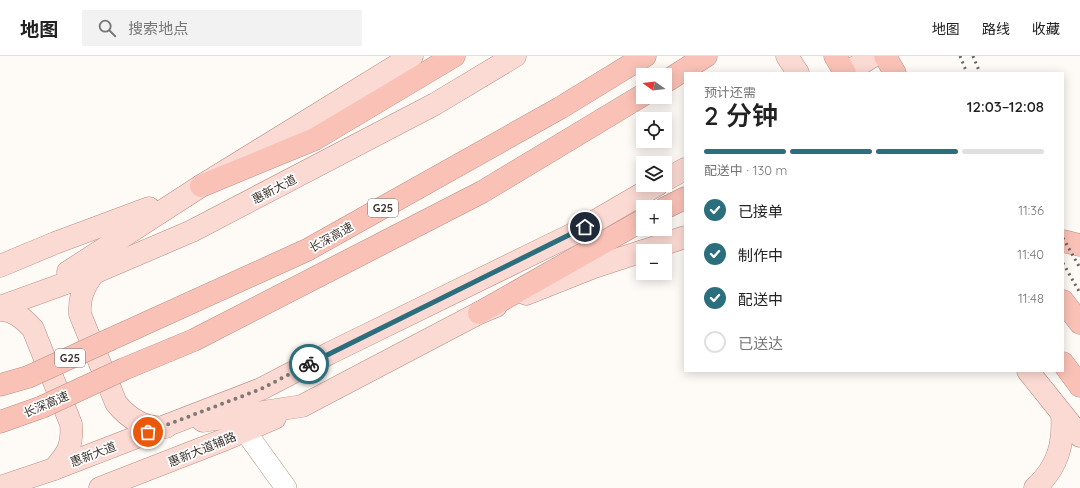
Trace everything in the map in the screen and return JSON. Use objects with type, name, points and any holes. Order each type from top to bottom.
[{"type":"highway","points":[[202,186],[315,139],[454,56]]},
{"type":"highway","name":"长深高速","points":[[0,385],[28,377],[307,250],[560,108],[645,56]]},
{"type":"highway","points":[[672,78],[706,56]]},
{"type":"highway","points":[[835,56],[844,72]]},
{"type":"highway","points":[[885,56],[894,72]]},
{"type":"highway","name":"长深高速","points":[[0,422],[42,407],[124,369],[194,340],[482,192],[636,99]]},
{"type":"highway","points":[[672,204],[684,198]]},
{"type":"highway","points":[[479,313],[636,224]]},
{"type":"highway","points":[[1064,241],[1080,245]]},
{"type":"highway","points":[[1064,302],[1080,322]]},
{"type":"highway","points":[[1064,364],[1080,386]]},
{"type":"main road","points":[[34,295],[202,186],[412,56]]},
{"type":"main road","name":"惠新大道","points":[[0,309],[94,273],[192,231],[354,148],[435,104],[515,56]]},
{"type":"main road","points":[[787,56],[797,72]]},
{"type":"main road","points":[[847,72],[873,56]]},
{"type":"main road","points":[[672,176],[684,170]]},
{"type":"main road","points":[[0,266],[55,243],[132,216],[202,186]]},
{"type":"main road","name":"惠新大道","points":[[0,487],[54,469],[261,389],[573,234],[645,192]]},
{"type":"main road","name":"惠新大道辅路","points":[[664,244],[684,237]]},
{"type":"main road","name":"惠新大道辅路","points":[[100,488],[245,431],[302,406],[479,313],[594,267],[636,253]]},
{"type":"main road","points":[[94,273],[86,283],[81,293],[79,304],[80,314],[116,403],[134,420],[146,425],[162,427],[302,406]]},
{"type":"main road","points":[[0,309],[15,314],[33,329],[71,424],[72,437],[69,449],[54,469]]},
{"type":"main road","points":[[1029,372],[1080,436]]},
{"type":"main road","points":[[1035,488],[1050,471],[1059,451],[1063,434],[1062,414]]},
{"type":"lane","points":[[245,431],[286,488]]},
{"type":"railway","points":[[960,56],[967,72]]},
{"type":"railway","points":[[973,56],[980,72]]},
{"type":"railway","points":[[1064,240],[1080,268]]},
{"type":"railway","points":[[1064,265],[1080,293]]},
{"type":"way so far","points":[[148,432],[261,389],[309,364]]},
{"type":"route","points":[[309,364],[585,227]]}]
